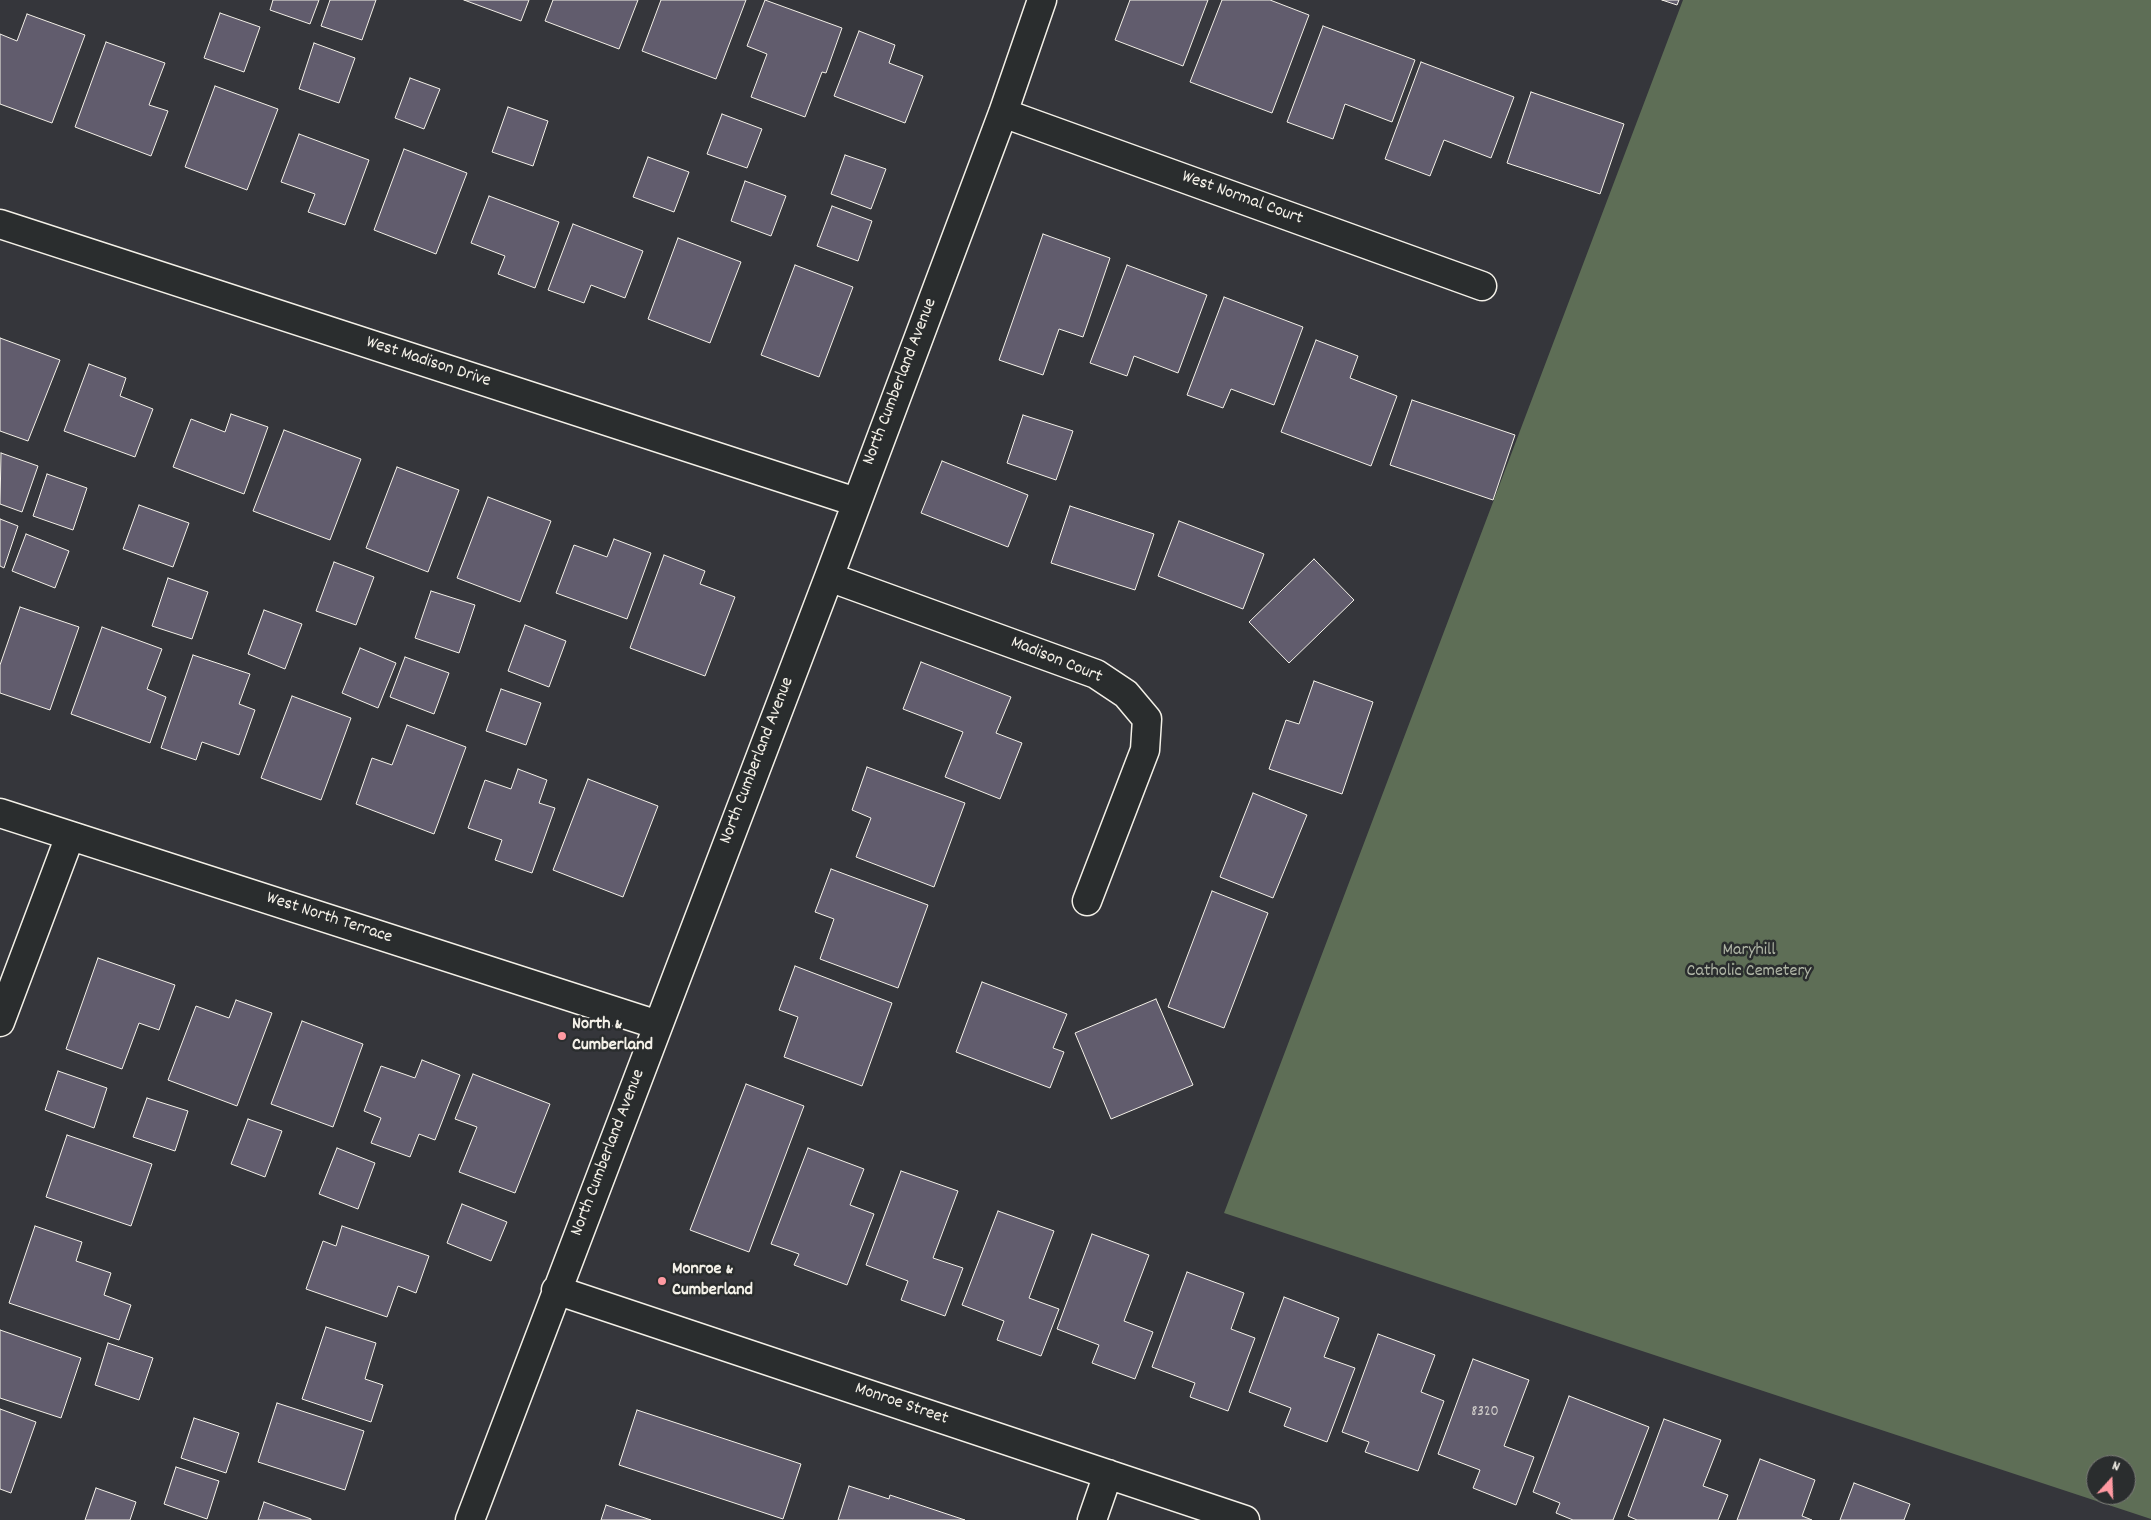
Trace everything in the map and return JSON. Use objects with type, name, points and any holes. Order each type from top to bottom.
[{"type":"street","name":"North Cumberland Avenue","points":[[470,1520],[1003,113],[1042,0]]},
{"type":"street","name":"West Normal Court","points":[[1003,113],[1482,286]]},
{"type":"street","name":"West Madison Drive","points":[[0,224],[856,502]]},
{"type":"street","name":"Madison Court","points":[[828,577],[1096,674],[1126,694],[1147,719],[1145,750],[1087,901]]},
{"type":"street","name":"West North Terrace","points":[[0,813],[658,1025]]},
{"type":"street","points":[[0,1022],[70,836]]},
{"type":"street","name":"Monroe Street","points":[[556,1290],[1246,1520]]},
{"type":"street","points":[[1092,1520],[1108,1474]]},
{"type":"green space","name":"Maryhill Catholic Cemetery","points":[[1683,0],[2151,0],[2151,1519],[2109,1505],[2136,1505],[2136,1455],[2086,1455],[2086,1498],[1224,1213]]},
{"type":"building","points":[[273,0],[319,0],[310,24],[270,10]]},
{"type":"building","points":[[330,0],[376,0],[362,40],[321,26]]},
{"type":"building","points":[[464,0],[529,0],[521,21]]},
{"type":"building","points":[[553,0],[638,0],[619,49],[545,21]]},
{"type":"building","points":[[661,0],[746,0],[716,79],[642,51]]},
{"type":"building","points":[[765,0],[842,28],[826,73],[822,72],[805,117],[751,97],[767,54],[747,46]]},
{"type":"building","points":[[1130,0],[1208,0],[1183,66],[1115,40]]},
{"type":"building","points":[[1222,0],[1270,0],[1309,15],[1272,113],[1190,82]]},
{"type":"building","points":[[1662,0],[1679,0],[1677,5]]},
{"type":"building","points":[[220,13],[260,27],[244,72],[204,58]]},
{"type":"building","points":[[27,14],[85,35],[52,123],[0,104],[0,34],[17,41]]},
{"type":"building","points":[[1323,26],[1415,60],[1392,122],[1345,104],[1333,139],[1287,122]]},
{"type":"building","points":[[859,31],[895,45],[889,63],[923,76],[905,123],[834,96]]},
{"type":"building","points":[[106,42],[165,63],[149,105],[168,111],[151,156],[75,127]]},
{"type":"building","points":[[314,43],[355,58],[339,103],[299,89]]},
{"type":"building","points":[[1421,62],[1514,97],[1491,158],[1444,140],[1430,176],[1385,159]]},
{"type":"building","points":[[410,78],[440,89],[424,129],[395,118]]},
{"type":"building","points":[[215,86],[278,109],[247,190],[185,167]]},
{"type":"building","points":[[1531,92],[1624,124],[1600,194],[1507,163]]},
{"type":"building","points":[[508,107],[548,121],[533,166],[492,152]]},
{"type":"building","points":[[722,114],[762,129],[747,168],[707,154]]},
{"type":"building","points":[[299,134],[369,160],[345,225],[308,212],[315,194],[281,182]]},
{"type":"building","points":[[404,149],[467,173],[436,254],[374,230]]},
{"type":"building","points":[[845,155],[886,169],[871,209],[831,194]]},
{"type":"building","points":[[648,157],[689,172],[674,212],[633,197]]},
{"type":"building","points":[[745,181],[786,196],[771,236],[731,221]]},
{"type":"building","points":[[489,196],[559,222],[535,288],[498,274],[505,256],[471,243]]},
{"type":"building","points":[[832,206],[872,221],[858,261],[817,246]]},
{"type":"building","points":[[573,224],[643,251],[625,298],[591,285],[584,303],[548,290]]},
{"type":"building","points":[[1043,234],[1110,258],[1083,337],[1059,329],[1043,375],[999,360]]},
{"type":"building","points":[[678,238],[741,262],[710,343],[648,319]]},
{"type":"building","points":[[795,265],[853,287],[819,377],[761,355]]},
{"type":"building","points":[[1127,265],[1207,295],[1178,373],[1134,356],[1127,376],[1090,363]]},
{"type":"building","points":[[1224,297],[1303,327],[1274,405],[1231,389],[1223,408],[1187,395]]},
{"type":"building","points":[[0,338],[60,360],[28,441],[0,431]]},
{"type":"building","points":[[1316,340],[1358,356],[1350,378],[1397,396],[1371,466],[1281,432]]},
{"type":"building","points":[[89,364],[126,378],[120,396],[153,409],[135,457],[64,431]]},
{"type":"building","points":[[1412,400],[1515,435],[1493,500],[1390,465]]},
{"type":"building","points":[[231,414],[268,427],[244,494],[173,467],[191,419],[225,432]]},
{"type":"building","points":[[1023,415],[1073,431],[1056,480],[1007,463]]},
{"type":"building","points":[[284,430],[361,459],[330,540],[253,511]]},
{"type":"building","points":[[1,453],[38,466],[22,512],[0,504]]},
{"type":"building","points":[[942,461],[1028,495],[1008,547],[921,513]]},
{"type":"building","points":[[397,467],[459,490],[428,572],[366,548]]},
{"type":"building","points":[[47,474],[87,488],[73,530],[33,516]]},
{"type":"building","points":[[488,497],[551,521],[520,602],[457,578]]},
{"type":"building","points":[[139,505],[189,523],[173,567],[123,549]]},
{"type":"building","points":[[1070,506],[1154,534],[1135,590],[1051,563]]},
{"type":"building","points":[[0,519],[18,526],[4,568],[0,566]]},
{"type":"building","points":[[1179,521],[1264,554],[1243,609],[1158,576]]},
{"type":"building","points":[[26,534],[69,551],[55,588],[12,571]]},
{"type":"building","points":[[614,539],[651,553],[627,619],[556,593],[574,545],[607,557]]},
{"type":"building","points":[[664,555],[705,571],[700,584],[735,597],[705,676],[630,648]]},
{"type":"building","points":[[1314,559],[1354,600],[1289,663],[1249,622]]},
{"type":"building","points":[[334,562],[374,577],[356,625],[316,611]]},
{"type":"building","points":[[168,578],[208,592],[192,639],[152,626]]},
{"type":"building","points":[[431,591],[475,605],[459,653],[415,638]]},
{"type":"building","points":[[20,607],[79,627],[50,710],[0,693],[0,665]]},
{"type":"building","points":[[264,610],[302,624],[285,669],[248,654]]},
{"type":"building","points":[[525,625],[566,641],[549,687],[508,671]]},
{"type":"building","points":[[102,627],[162,649],[147,689],[166,697],[150,743],[71,714]]},
{"type":"building","points":[[360,648],[396,663],[378,708],[342,693]]},
{"type":"building","points":[[193,655],[250,674],[239,704],[255,710],[239,755],[202,742],[196,760],[161,748]]},
{"type":"building","points":[[405,657],[449,673],[434,714],[390,697]]},
{"type":"building","points":[[921,662],[1011,697],[996,733],[1022,743],[1000,799],[945,777],[963,732],[903,709]]},
{"type":"building","points":[[1314,681],[1373,702],[1342,794],[1269,769],[1286,720],[1299,724]]},
{"type":"building","points":[[501,689],[541,703],[526,745],[486,731]]},
{"type":"building","points":[[292,696],[351,718],[321,800],[261,778]]},
{"type":"building","points":[[407,725],[466,747],[434,834],[356,804],[372,758],[392,765]]},
{"type":"building","points":[[867,767],[965,803],[934,887],[856,857],[871,818],[852,810]]},
{"type":"building","points":[[518,769],[547,780],[539,803],[555,808],[532,873],[495,860],[502,840],[468,828],[485,780],[511,789]]},
{"type":"building","points":[[588,779],[658,806],[623,897],[553,870]]},
{"type":"building","points":[[1253,793],[1307,815],[1273,898],[1220,877]]},
{"type":"building","points":[[831,869],[928,905],[898,988],[820,959],[834,919],[815,912]]},
{"type":"building","points":[[1212,891],[1268,913],[1224,1028],[1168,1007]]},
{"type":"building","points":[[98,958],[175,985],[159,1030],[139,1023],[122,1069],[66,1049]]},
{"type":"building","points":[[795,966],[892,1003],[862,1086],[784,1057],[798,1017],[779,1010]]},
{"type":"building","points":[[982,982],[1067,1014],[1053,1048],[1064,1052],[1050,1088],[956,1052]]},
{"type":"building","points":[[1156,999],[1193,1085],[1111,1119],[1075,1033]]},
{"type":"building","points":[[236,1000],[272,1013],[237,1106],[168,1080],[196,1006],[229,1018]]},
{"type":"building","points":[[302,1021],[363,1044],[333,1127],[271,1104]]},
{"type":"building","points":[[422,1060],[460,1075],[435,1140],[419,1134],[410,1157],[371,1143],[381,1118],[364,1111],[381,1066],[415,1078]]},
{"type":"building","points":[[58,1071],[107,1088],[94,1128],[45,1110]]},
{"type":"building","points":[[473,1074],[550,1104],[515,1193],[459,1172],[477,1127],[455,1119]]},
{"type":"building","points":[[746,1084],[804,1106],[749,1252],[690,1230]]},
{"type":"building","points":[[147,1098],[188,1111],[175,1151],[133,1137]]},
{"type":"building","points":[[248,1119],[282,1131],[265,1177],[231,1164]]},
{"type":"building","points":[[67,1135],[152,1164],[131,1226],[46,1197]]},
{"type":"building","points":[[337,1148],[375,1163],[358,1209],[319,1194]]},
{"type":"building","points":[[808,1148],[864,1169],[850,1205],[874,1214],[847,1285],[794,1265],[799,1254],[771,1244]]},
{"type":"building","points":[[901,1171],[958,1191],[933,1258],[963,1268],[945,1316],[901,1300],[908,1281],[866,1265]]},
{"type":"building","points":[[462,1204],[507,1222],[491,1261],[447,1243]]},
{"type":"building","points":[[998,1211],[1054,1231],[1029,1298],[1059,1309],[1041,1356],[997,1340],[1004,1321],[962,1305]]},
{"type":"building","points":[[35,1226],[82,1242],[76,1261],[111,1273],[104,1295],[131,1305],[119,1340],[9,1303]]},
{"type":"building","points":[[342,1226],[429,1256],[416,1293],[398,1286],[387,1317],[306,1289],[323,1241],[336,1246]]},
{"type":"building","points":[[1092,1234],[1149,1255],[1124,1321],[1153,1332],[1135,1379],[1092,1363],[1099,1345],[1057,1329]]},
{"type":"building","points":[[1187,1272],[1244,1293],[1231,1329],[1255,1338],[1228,1411],[1190,1397],[1195,1383],[1152,1367]]},
{"type":"building","points":[[1284,1297],[1339,1318],[1324,1357],[1355,1368],[1327,1442],[1284,1426],[1291,1408],[1249,1392]]},
{"type":"building","points":[[326,1327],[376,1343],[365,1379],[383,1385],[371,1422],[302,1399]]},
{"type":"building","points":[[0,1330],[81,1358],[61,1418],[0,1398]]},
{"type":"building","points":[[1378,1334],[1435,1355],[1421,1392],[1444,1401],[1418,1471],[1365,1452],[1369,1442],[1342,1432]]},
{"type":"building","points":[[108,1343],[153,1358],[139,1400],[95,1385]]},
{"type":"building","points":[[1473,1359],[1529,1380],[1504,1446],[1534,1457],[1516,1505],[1473,1488],[1480,1470],[1438,1454]]},
{"type":"building","points":[[1569,1396],[1649,1427],[1613,1520],[1573,1520],[1556,1513],[1560,1503],[1533,1492]]},
{"type":"building","points":[[277,1403],[364,1431],[345,1490],[258,1462]]},
{"type":"building","points":[[0,1409],[36,1422],[11,1493],[0,1489]]},
{"type":"building","points":[[637,1410],[801,1464],[783,1519],[619,1465]]},
{"type":"building","points":[[194,1418],[239,1433],[226,1473],[181,1458]]},
{"type":"building","points":[[1664,1419],[1721,1440],[1703,1486],[1728,1495],[1718,1520],[1637,1520],[1628,1516]]},
{"type":"building","points":[[1760,1459],[1815,1480],[1802,1516],[1812,1520],[1737,1520]]},
{"type":"building","points":[[176,1467],[219,1481],[207,1519],[164,1504]]},
{"type":"building","points":[[1854,1483],[1910,1504],[1904,1520],[1840,1520]]},
{"type":"building","points":[[849,1486],[889,1499],[890,1495],[965,1520],[838,1520]]},
{"type":"building","points":[[96,1488],[136,1502],[130,1520],[85,1520]]},
{"type":"building","points":[[264,1502],[311,1519],[311,1520],[258,1520]]},
{"type":"building","points":[[606,1505],[651,1520],[601,1520]]},
{"type":"place","name":"North & Cumberland","points":[[562,1036]]},
{"type":"place","name":"Monroe & Cumberland","points":[[662,1281]]}]
